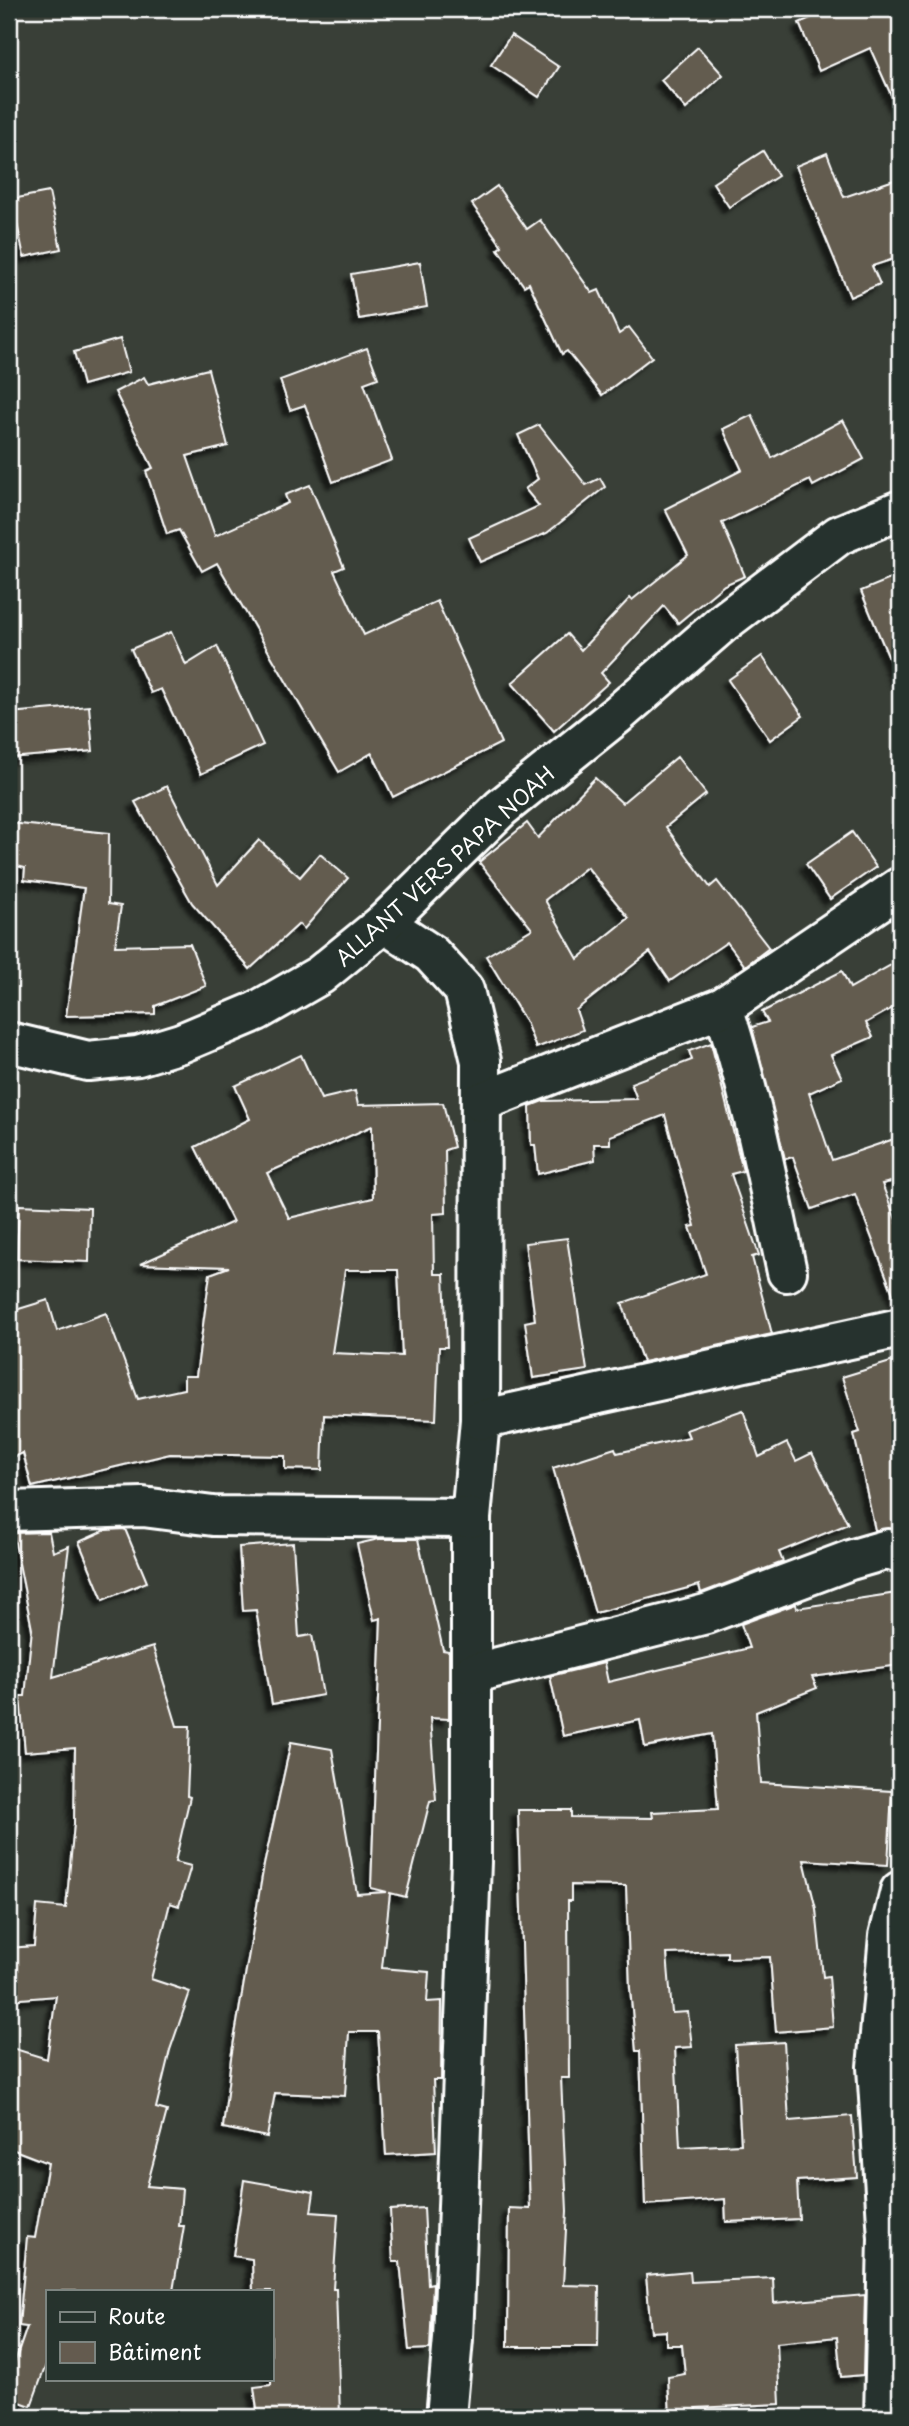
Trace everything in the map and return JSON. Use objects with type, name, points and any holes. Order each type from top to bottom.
[{"type":"street","name":"ALLANT VERS PAPA NOAH","points":[[9,1042],[88,1060],[138,1056],[181,1043],[257,1011],[320,975],[384,923],[501,808],[618,714],[724,622],[839,536],[900,510]]},
{"type":"street","points":[[481,1102],[723,1007],[900,887]]},
{"type":"street","points":[[384,923],[431,954],[464,989],[481,1061],[480,1420],[471,1518],[471,1861],[453,2339],[446,2417]]},
{"type":"street","points":[[723,1007],[740,1060],[788,1272]]},
{"type":"street","points":[[480,1420],[900,1328]]},
{"type":"street","points":[[9,1511],[143,1507],[213,1516],[471,1518]]},
{"type":"street","points":[[471,1674],[706,1614],[850,1560],[888,1549],[900,1553]]},
{"type":"street","points":[[884,2417],[888,2251],[877,2067],[888,1936],[900,1891]]},
{"type":"building","points":[[831,9],[900,9],[900,115],[870,48],[819,71],[799,23]]},
{"type":"building","points":[[511,35],[559,67],[539,97],[491,65]]},
{"type":"building","points":[[698,47],[723,75],[686,109],[661,80]]},
{"type":"building","points":[[763,151],[778,176],[729,207],[713,183]]},
{"type":"building","points":[[827,153],[844,197],[900,178],[900,257],[872,266],[880,284],[850,297],[796,166]]},
{"type":"building","points":[[497,186],[527,229],[540,220],[592,293],[599,290],[619,334],[629,327],[652,357],[602,395],[567,351],[562,354],[529,283],[524,286],[498,249],[502,246],[472,204]]},
{"type":"building","points":[[49,192],[61,249],[24,257],[12,199]]},
{"type":"building","points":[[420,262],[427,307],[359,319],[351,274]]},
{"type":"building","points":[[120,339],[129,372],[83,385],[74,352]]},
{"type":"building","points":[[367,348],[378,378],[364,383],[392,460],[333,482],[305,405],[290,410],[280,380]]},
{"type":"building","points":[[208,369],[228,446],[187,456],[215,536],[288,503],[285,495],[310,485],[344,567],[334,571],[364,635],[437,601],[501,743],[393,797],[372,753],[339,772],[217,563],[202,571],[179,530],[167,534],[146,471],[153,468],[115,392],[144,377],[148,384]]},
{"type":"building","points":[[752,415],[772,458],[843,420],[864,459],[813,486],[810,480],[722,523],[745,576],[724,585],[678,623],[664,606],[601,673],[609,682],[554,731],[512,683],[567,634],[581,650],[630,598],[632,600],[688,555],[665,509],[742,470],[723,429]]},
{"type":"building","points":[[539,425],[586,485],[600,478],[605,487],[547,533],[480,562],[469,538],[539,506],[525,489],[538,479],[518,435]]},
{"type":"building","points":[[900,575],[900,685],[861,591]]},
{"type":"building","points":[[171,632],[186,665],[217,646],[263,745],[201,774],[161,689],[151,693],[131,649]]},
{"type":"building","points":[[762,656],[803,716],[770,740],[728,680]]},
{"type":"building","points":[[89,706],[93,751],[9,758],[9,713]]},
{"type":"building","points":[[677,757],[706,794],[666,827],[710,887],[717,881],[769,948],[745,966],[727,942],[670,981],[650,952],[576,1010],[583,1030],[536,1048],[526,1022],[486,956],[532,929],[479,862],[527,823],[538,838],[595,778],[622,803]],"holes":[[[587,867],[629,918],[578,959],[545,900]]]},
{"type":"building","points":[[167,786],[218,885],[259,840],[300,877],[320,854],[348,878],[304,929],[299,924],[250,969],[192,903],[135,802]]},
{"type":"building","points":[[9,823],[109,833],[108,904],[121,906],[115,946],[190,944],[206,986],[155,1006],[155,1014],[66,1016],[84,888],[24,880],[25,868],[9,864]]},
{"type":"building","points":[[852,832],[876,867],[830,899],[806,864]]},
{"type":"building","points":[[900,960],[900,1004],[866,1023],[873,1037],[831,1055],[842,1078],[809,1093],[832,1160],[900,1137],[900,1180],[882,1184],[900,1230],[898,1307],[855,1194],[812,1209],[793,1157],[785,1159],[752,1027],[768,1022],[762,1012],[842,971],[850,988]]},
{"type":"building","points":[[711,1043],[743,1171],[731,1174],[759,1255],[752,1257],[772,1334],[643,1362],[622,1303],[706,1274],[690,1227],[695,1226],[665,1115],[610,1136],[610,1144],[594,1144],[595,1160],[538,1174],[535,1145],[531,1145],[530,1106],[543,1101],[637,1099],[631,1083],[692,1060],[689,1051]]},
{"type":"building","points":[[301,1055],[321,1099],[355,1091],[358,1105],[443,1103],[454,1147],[445,1150],[446,1213],[433,1214],[434,1274],[444,1274],[447,1347],[439,1347],[436,1420],[324,1415],[322,1470],[285,1469],[285,1456],[170,1454],[32,1487],[23,1453],[9,1459],[9,1312],[48,1300],[57,1331],[106,1313],[138,1399],[184,1389],[184,1376],[196,1376],[210,1274],[229,1267],[140,1264],[233,1222],[195,1147],[250,1119],[235,1086]],"holes":[[[372,1126],[373,1198],[289,1218],[267,1173]],[[345,1270],[398,1270],[402,1356],[332,1353]]]},
{"type":"building","points":[[19,1205],[90,1208],[89,1262],[17,1259]]},
{"type":"building","points":[[567,1238],[587,1370],[533,1378],[525,1322],[535,1320],[525,1243]]},
{"type":"building","points":[[900,1359],[900,1530],[875,1530],[854,1434],[860,1432],[842,1377]]},
{"type":"building","points":[[743,1410],[759,1457],[787,1443],[796,1461],[812,1453],[848,1524],[779,1552],[783,1562],[701,1593],[699,1585],[595,1613],[553,1468],[615,1448],[617,1453],[689,1437],[686,1430]]},
{"type":"building","points":[[125,1529],[147,1582],[103,1600],[79,1542],[106,1530]]},
{"type":"building","points":[[49,1532],[53,1552],[69,1546],[53,1677],[153,1647],[177,1726],[190,1726],[187,1796],[190,1797],[175,1862],[191,1866],[179,1906],[170,1903],[151,1979],[190,1992],[170,2050],[156,2108],[167,2111],[147,2186],[182,2189],[179,2226],[184,2226],[173,2290],[46,2290],[46,2365],[31,2406],[9,2398],[9,2379],[27,2327],[19,2326],[27,2237],[35,2238],[48,2163],[9,2148],[9,2047],[47,2059],[56,1996],[9,2000],[9,1948],[34,1946],[37,1905],[66,1908],[74,1824],[75,1748],[25,1752],[20,1696],[25,1696],[32,1629],[13,1533]]},
{"type":"building","points":[[379,1539],[418,1539],[443,1650],[449,1651],[449,1719],[430,1718],[436,1800],[430,1801],[406,1897],[390,1893],[382,1968],[429,1972],[427,2002],[442,2001],[441,2080],[433,2080],[436,2152],[386,2155],[378,2032],[349,2032],[345,2096],[275,2093],[267,2137],[223,2128],[231,2058],[264,1865],[291,1742],[332,1749],[357,1894],[387,1892],[371,1888],[381,1618],[374,1620],[357,1544]]},
{"type":"building","points":[[293,1543],[299,1637],[312,1635],[323,1695],[272,1704],[256,1610],[243,1611],[239,1547]]},
{"type":"building","points":[[897,1593],[900,1665],[812,1677],[817,1688],[756,1712],[761,1783],[892,1791],[888,1865],[804,1860],[816,1909],[823,1977],[829,1976],[833,2027],[776,2032],[770,1957],[727,1958],[727,1952],[667,1954],[672,2013],[688,2012],[692,2047],[675,2048],[680,2147],[741,2144],[735,2045],[784,2042],[789,2121],[852,2116],[857,2177],[797,2181],[799,2219],[726,2222],[725,2199],[645,2205],[640,2051],[636,2051],[630,1988],[626,1886],[571,1885],[571,1901],[568,1901],[569,2078],[561,2078],[567,2211],[563,2285],[599,2286],[598,2347],[508,2347],[509,2208],[530,2209],[518,1810],[571,1810],[571,1817],[653,1818],[652,1812],[718,1809],[712,1734],[645,1747],[640,1720],[563,1736],[550,1676],[604,1663],[608,1682],[749,1648],[741,1624],[796,1604],[797,1608]]},
{"type":"building","points":[[244,2180],[314,2192],[311,2212],[338,2214],[333,2289],[336,2289],[340,2417],[258,2417],[254,2387],[271,2385],[273,2380],[273,2290],[253,2290],[252,2259],[233,2256]]},
{"type":"building","points":[[424,2208],[428,2284],[433,2283],[430,2349],[409,2350],[400,2262],[393,2262],[390,2210]]},
{"type":"building","points":[[690,2271],[691,2282],[773,2278],[774,2303],[865,2295],[863,2375],[841,2377],[837,2337],[777,2343],[780,2404],[696,2408],[696,2417],[670,2417],[668,2377],[685,2374],[682,2345],[666,2345],[666,2331],[651,2332],[646,2275]]}]
